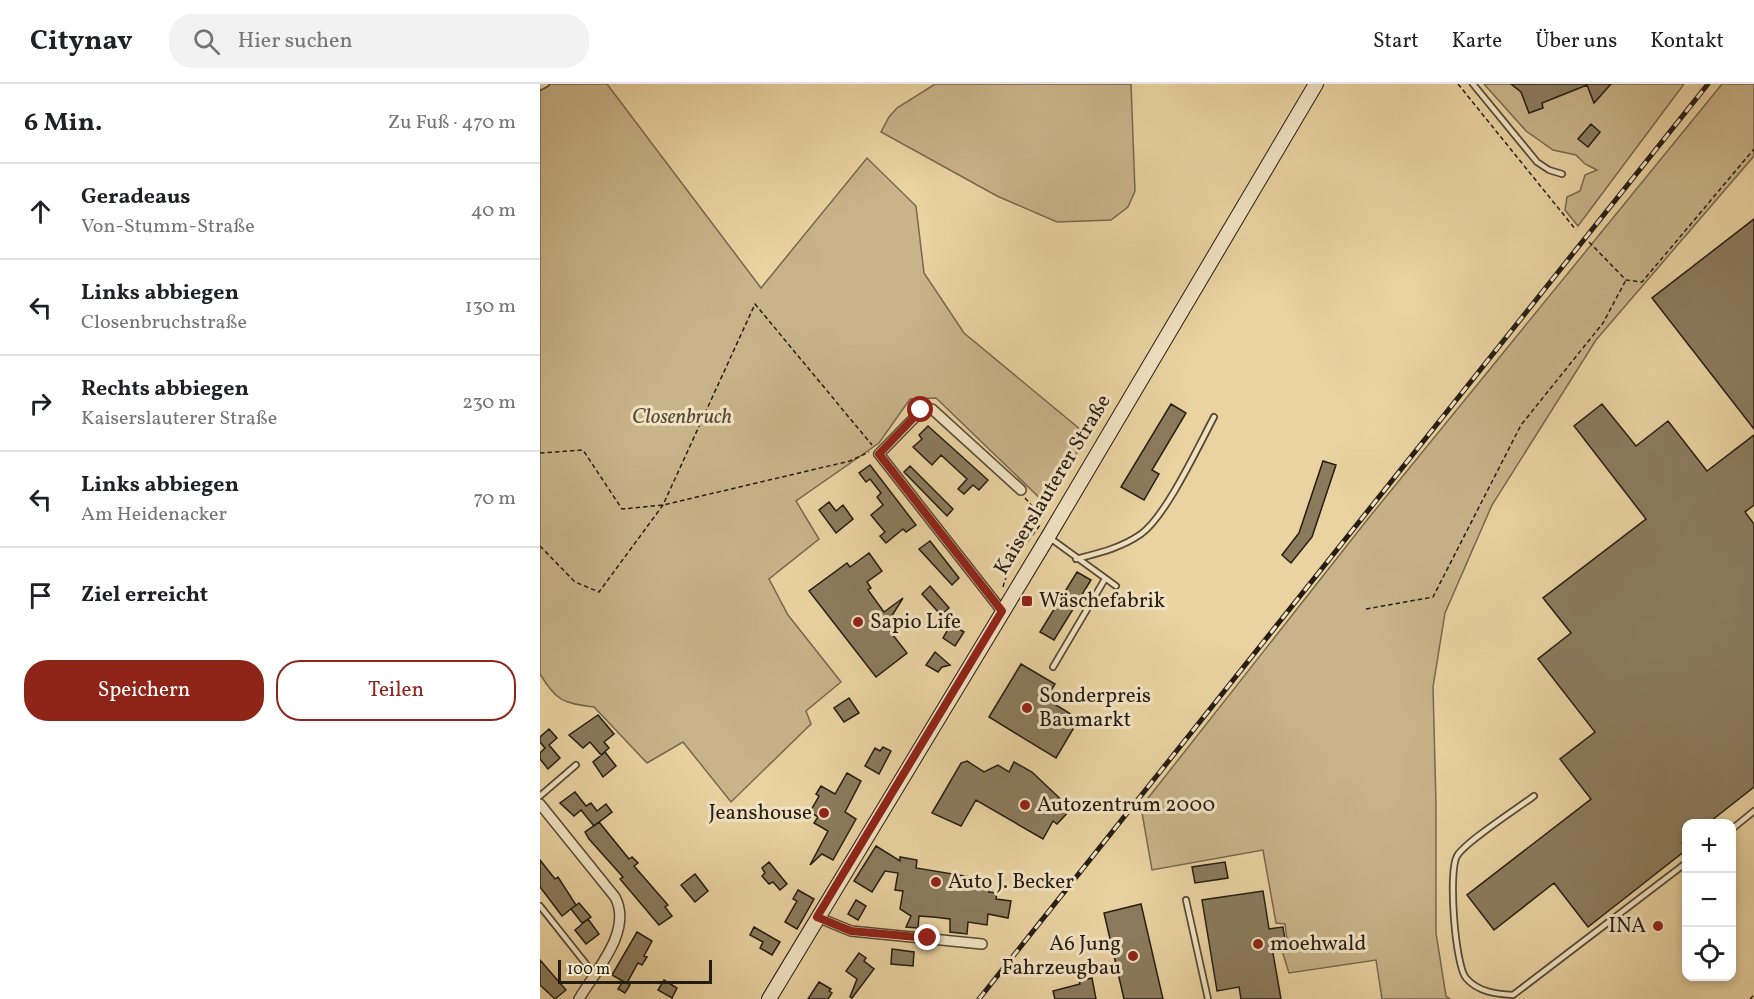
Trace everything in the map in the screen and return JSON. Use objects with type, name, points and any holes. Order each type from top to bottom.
[{"type":"main road","name":"Kaiserslauterer Straße","points":[[768,999],[999,607],[1048,537],[1316,84]]},
{"type":"street","points":[[999,607],[879,454],[921,410],[932,409],[1021,490]]},
{"type":"street","points":[[540,804],[615,897],[621,908],[620,927],[579,999]]},
{"type":"street","points":[[817,917],[851,931],[982,944]]},
{"type":"lane","points":[[540,87],[546,84]]},
{"type":"lane","points":[[1473,84],[1537,162],[1549,170],[1562,174]]},
{"type":"lane","points":[[1076,559],[1109,551],[1142,534],[1165,505],[1214,417]]},
{"type":"lane","points":[[1048,537],[1116,586]]},
{"type":"lane","points":[[1053,667],[1105,579]]},
{"type":"lane","points":[[540,796],[576,765]]},
{"type":"lane","points":[[1534,796],[1463,849],[1454,863],[1456,935],[1461,971],[1474,985],[1487,992],[1513,995],[1682,866]]},
{"type":"lane","points":[[1736,825],[1754,812]]},
{"type":"lane","points":[[1186,900],[1208,999]]},
{"type":"lane","points":[[540,906],[594,974]]},
{"type":"path","points":[[1458,84],[1576,230]]},
{"type":"path","points":[[1590,242],[1626,280],[1642,282],[1754,149]]},
{"type":"path","points":[[1366,609],[1432,597],[1521,425],[1603,323],[1626,280]]},
{"type":"path","points":[[540,453],[584,450],[622,509],[663,505],[850,461],[876,449],[755,304],[663,505],[599,592],[575,582],[540,546]]},
{"type":"path","points":[[1021,490],[1022,495],[1044,519],[1048,537]]},
{"type":"path","points":[[999,607],[1005,577],[1026,541],[1044,519]]},
{"type":"path","points":[[1750,999],[1754,995]]},
{"type":"green space","name":"Closenbruch","points":[[540,84],[607,84],[761,288],[867,158],[916,206],[924,273],[964,333],[1087,435],[1047,505],[936,398],[910,399],[879,443],[796,501],[819,539],[769,579],[788,615],[841,682],[806,711],[811,724],[731,802],[683,742],[647,763],[594,707],[561,699],[551,690],[540,674]]},
{"type":"green space","points":[[935,84],[1131,84],[1135,191],[1128,207],[1111,220],[1057,222],[997,196],[881,132],[897,108]]},
{"type":"green space","points":[[1484,84],[1684,84],[1578,226],[1565,210],[1567,197],[1580,191],[1585,175],[1597,170],[1585,164],[1576,155],[1553,150],[1526,131]]},
{"type":"green space","points":[[1722,84],[1754,84],[1754,156],[1596,340],[1492,505],[1445,613],[1433,687],[1436,933],[1446,996],[1450,999],[1382,999],[1376,960],[1289,973],[1280,944],[1287,940],[1285,924],[1276,923],[1263,850],[1152,870],[1141,807],[1367,520]]},
{"type":"building","points":[[1511,84],[1611,84],[1594,103],[1587,85],[1542,103],[1543,108],[1529,113],[1521,92]]},
{"type":"building","points":[[1591,124],[1600,132],[1588,147],[1578,139]]},
{"type":"building","points":[[1754,219],[1754,429],[1652,298]]},
{"type":"building","points":[[1171,404],[1186,413],[1152,470],[1159,474],[1144,500],[1121,487]]},
{"type":"building","points":[[1602,404],[1636,446],[1668,421],[1707,471],[1754,435],[1754,505],[1745,512],[1754,524],[1754,787],[1713,819],[1682,819],[1682,853],[1588,927],[1554,883],[1494,930],[1467,895],[1591,799],[1560,759],[1595,732],[1538,659],[1571,633],[1543,598],[1646,519],[1574,426]]},
{"type":"building","points":[[928,426],[988,480],[979,490],[973,485],[964,494],[958,489],[967,479],[941,455],[932,465],[913,447],[922,439],[919,435]]},
{"type":"building","points":[[1323,461],[1336,465],[1312,537],[1291,563],[1282,555],[1299,533]]},
{"type":"building","points":[[870,465],[916,525],[906,532],[903,529],[886,543],[880,536],[885,532],[871,515],[883,505],[877,497],[881,493],[870,479],[866,482],[859,473]]},
{"type":"building","points":[[910,466],[953,509],[947,516],[904,472]]},
{"type":"building","points":[[829,502],[836,511],[843,505],[853,519],[836,533],[819,510]]},
{"type":"building","points":[[930,541],[959,578],[952,585],[919,549]]},
{"type":"building","name":"Sapio Life","points":[[869,553],[882,571],[867,582],[871,588],[868,590],[884,612],[903,598],[888,622],[894,625],[889,630],[907,653],[876,677],[809,591],[847,563],[850,567]]},
{"type":"building","points":[[1077,572],[1091,580],[1054,640],[1040,632]]},
{"type":"building","points":[[930,586],[949,608],[941,615],[922,594]]},
{"type":"building","points":[[951,624],[964,632],[955,646],[943,638]]},
{"type":"building","points":[[935,652],[950,665],[942,667],[938,672],[926,665]]},
{"type":"building","name":"Sonderpreis Baumarkt","points":[[1021,664],[1055,684],[1046,699],[1079,719],[1056,758],[989,717]]},
{"type":"building","points":[[849,698],[859,713],[844,722],[834,708]]},
{"type":"building","points":[[598,715],[614,734],[604,742],[609,748],[601,755],[590,742],[583,748],[569,735]]},
{"type":"building","points":[[549,729],[557,738],[549,745],[560,758],[548,769],[540,759],[540,753],[545,748],[540,742],[540,737]]},
{"type":"building","points":[[883,747],[891,751],[879,774],[865,766],[875,748],[880,751]]},
{"type":"building","points":[[605,752],[616,766],[603,777],[593,762]]},
{"type":"building","name":"Autozentrum 2000","points":[[967,761],[984,772],[998,765],[1009,772],[1014,762],[1032,772],[1071,809],[1057,824],[1053,821],[1043,839],[976,800],[961,826],[932,813],[961,763]]},
{"type":"building","points":[[847,773],[861,781],[845,812],[856,819],[833,860],[822,854],[810,865],[828,831],[814,823],[818,817],[810,812],[819,796],[816,794],[821,786],[835,794]]},
{"type":"building","points":[[575,792],[586,806],[591,803],[597,811],[606,804],[612,812],[594,826],[581,810],[574,816],[560,803]]},
{"type":"building","points":[[599,822],[629,859],[632,857],[638,863],[634,866],[668,905],[665,907],[672,916],[659,925],[620,879],[623,877],[589,839],[585,832]]},
{"type":"building","name":"Auto J. Becker","points":[[876,846],[900,861],[900,857],[917,860],[916,868],[977,878],[976,883],[990,885],[989,892],[997,893],[996,899],[1011,901],[1008,918],[988,914],[987,925],[968,922],[967,934],[950,932],[950,919],[933,917],[919,916],[918,928],[906,927],[911,916],[900,909],[903,891],[895,890],[898,873],[885,871],[872,892],[854,881]]},
{"type":"building","points":[[540,860],[555,879],[558,877],[576,905],[562,916],[540,887]]},
{"type":"building","points":[[769,862],[787,884],[780,890],[773,882],[769,884],[762,876],[765,873],[762,868]]},
{"type":"building","points":[[1225,862],[1228,878],[1195,883],[1192,867]]},
{"type":"building","points":[[695,874],[708,891],[695,902],[681,885]]},
{"type":"building","points":[[798,890],[814,899],[797,929],[785,922],[797,901],[793,899]]},
{"type":"building","name":"moehwald","points":[[1263,891],[1269,929],[1283,927],[1285,940],[1271,942],[1281,999],[1241,999],[1239,987],[1217,991],[1202,900]]},
{"type":"building","points":[[856,900],[866,906],[858,920],[848,914]]},
{"type":"building","points":[[579,903],[591,917],[582,923],[571,909]]},
{"type":"building","name":"A6 Jung Fahrzeugbau","points":[[1141,904],[1163,999],[1124,999],[1104,913]]},
{"type":"building","points":[[588,919],[599,934],[586,944],[575,930]]},
{"type":"building","points":[[754,927],[780,942],[772,955],[760,948],[763,942],[750,935]]},
{"type":"building","points":[[637,932],[652,941],[644,956],[647,957],[642,965],[638,963],[627,983],[630,985],[625,993],[618,989],[623,981],[612,975]]},
{"type":"building","points":[[892,949],[914,952],[913,966],[891,964]]},
{"type":"building","points":[[859,953],[866,958],[864,961],[874,969],[852,998],[850,997],[857,979],[846,971]]},
{"type":"building","points":[[540,960],[566,990],[555,999],[540,985]]},
{"type":"building","points":[[1092,978],[1096,999],[1055,999],[1053,991],[1080,984],[1079,981]]},
{"type":"building","points":[[664,980],[677,988],[672,998],[658,990]]},
{"type":"building","points":[[819,982],[831,989],[829,991],[832,993],[828,999],[808,999]]},
{"type":"railway","points":[[979,999],[1708,84]]},
{"type":"place","name":"Wäschefabrik","points":[[1027,601]]},
{"type":"place","name":"Sapio Life","points":[[858,622]]},
{"type":"place","name":"Sonderpreis Baumarkt","points":[[1027,708]]},
{"type":"place","name":"Autozentrum 2000","points":[[1025,805]]},
{"type":"place","name":"Jeanshouse","points":[[824,813]]},
{"type":"place","name":"Auto J. Becker","points":[[936,882]]},
{"type":"place","name":"INA","points":[[1658,926]]},
{"type":"place","name":"moehwald","points":[[1258,944]]},
{"type":"place","name":"A6 Jung Fahrzeugbau","points":[[1133,956]]},
{"type":"route","points":[[921,410],[879,454],[1002,611],[817,917],[851,931],[928,938]]}]
